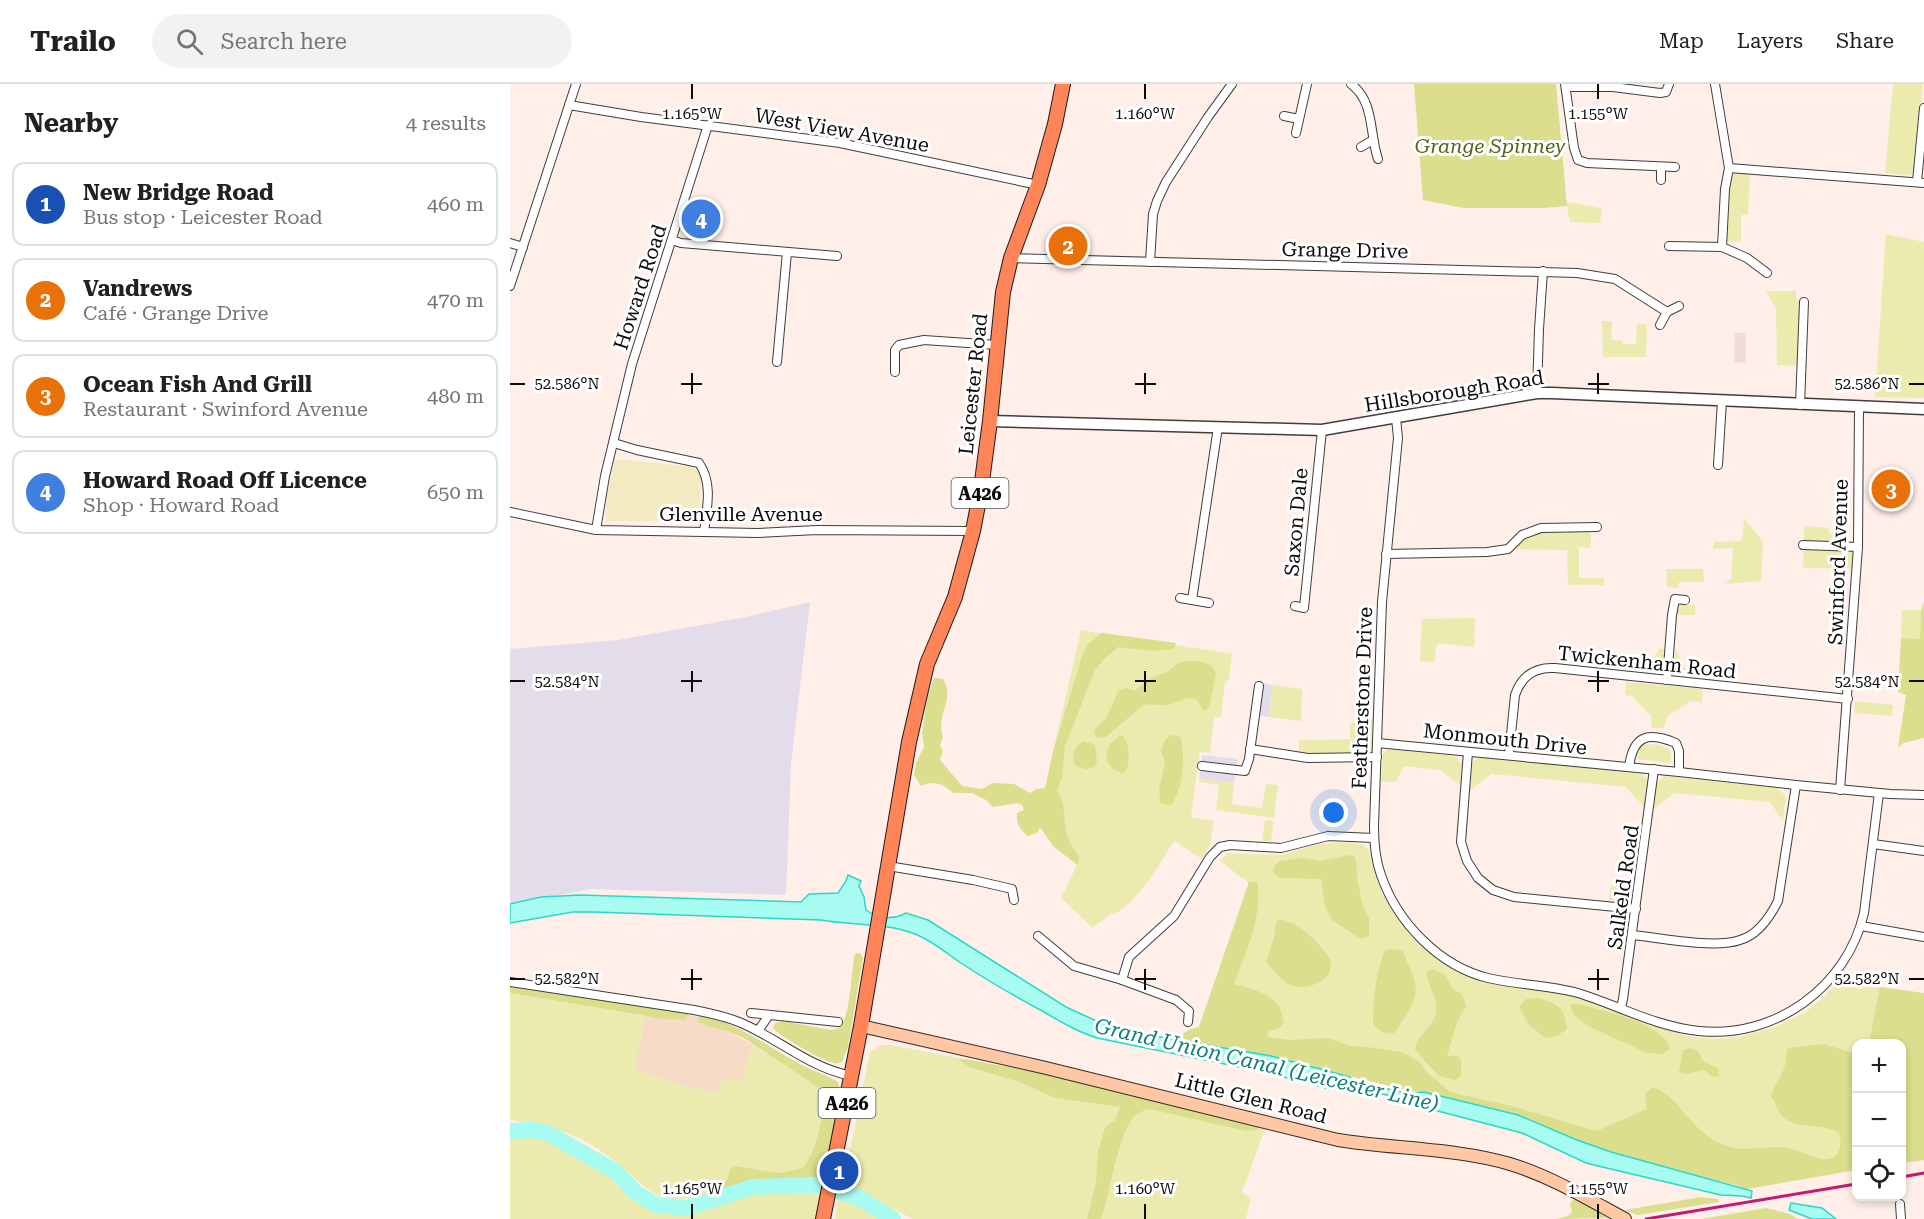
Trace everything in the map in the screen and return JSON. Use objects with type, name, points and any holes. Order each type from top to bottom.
[{"type":"main road","name":"Leicester Road","points":[[861,1026],[909,742],[927,664],[956,597],[973,531],[990,421],[1003,292],[1011,258],[1038,185],[1055,124],[1063,84]]},
{"type":"main road","name":"A426","points":[[823,1219],[861,1026]]},
{"type":"main road","name":"Little Glen Road","points":[[861,1026],[1035,1065],[1338,1140],[1376,1146],[1448,1152],[1510,1164],[1585,1197],[1625,1219]]},
{"type":"street","points":[[510,286],[576,84]]},
{"type":"street","points":[[1150,262],[1153,214],[1157,201],[1166,182],[1232,84]]},
{"type":"street","points":[[1296,133],[1307,84]]},
{"type":"street","points":[[1351,84],[1363,96],[1368,106],[1378,159]]},
{"type":"street","points":[[1715,84],[1729,168],[1725,189],[1722,247]]},
{"type":"street","points":[[1672,100],[1668,88],[1654,93],[1613,87],[1566,85],[1578,160],[1587,164],[1675,167]]},
{"type":"street","name":"West View Avenue","points":[[569,105],[840,143],[1038,185]]},
{"type":"street","points":[[1729,168],[1921,182],[1924,108]]},
{"type":"street","points":[[1284,116],[1299,118]]},
{"type":"street","name":"Howard Road","points":[[596,531],[605,476],[632,364],[708,125]]},
{"type":"street","points":[[1361,147],[1373,140]]},
{"type":"street","points":[[1661,167],[1661,180]]},
{"type":"street","points":[[672,240],[681,243],[837,256]]},
{"type":"street","points":[[510,243],[523,247]]},
{"type":"street","points":[[1669,246],[1722,247],[1747,258],[1767,273]]},
{"type":"street","points":[[777,362],[787,252]]},
{"type":"street","name":"Grange Drive","points":[[1011,258],[1577,273],[1615,279],[1667,312]]},
{"type":"street","points":[[1537,393],[1543,271]]},
{"type":"street","points":[[1800,405],[1804,302]]},
{"type":"street","points":[[1660,325],[1667,312],[1678,306]]},
{"type":"street","points":[[895,372],[895,350],[899,345],[924,340],[997,345]]},
{"type":"street","name":"Hillsborough Road","points":[[990,421],[1322,430],[1537,393],[1924,410]]},
{"type":"street","points":[[1718,465],[1722,400]]},
{"type":"street","name":"Swinford Avenue","points":[[1840,790],[1858,547],[1858,407]]},
{"type":"street","name":"Featherstone Drive","points":[[1396,418],[1398,438],[1382,602],[1374,838],[1381,875],[1395,905],[1414,932],[1438,954],[1474,974],[1563,989],[1681,1028],[1699,1031],[1734,1030],[1765,1024],[1798,1008],[1818,993],[1839,968],[1853,944],[1861,926],[1879,793]]},
{"type":"street","points":[[1192,600],[1218,428]]},
{"type":"street","name":"Saxon Dale","points":[[1295,606],[1304,608],[1322,430]]},
{"type":"street","points":[[614,443],[699,463],[707,474],[708,496],[704,532]]},
{"type":"street","name":"Glenville Avenue","points":[[510,512],[596,531],[973,531]]},
{"type":"street","points":[[1386,554],[1487,552],[1508,549],[1522,535],[1541,528],[1597,527]]},
{"type":"street","points":[[1803,545],[1858,547]]},
{"type":"street","points":[[1667,680],[1674,595],[1685,600]]},
{"type":"street","points":[[1180,598],[1209,603]]},
{"type":"street","name":"Twickenham Road","points":[[1509,754],[1515,694],[1518,686],[1530,672],[1548,668],[1848,699]]},
{"type":"street","points":[[1202,766],[1245,771],[1259,686]]},
{"type":"street","points":[[1629,767],[1634,745],[1649,737],[1676,743],[1679,751],[1679,772]]},
{"type":"street","name":"Monmouth Drive","points":[[1377,742],[1840,790],[1924,795]]},
{"type":"street","points":[[1250,748],[1308,758],[1377,757]]},
{"type":"street","points":[[1468,752],[1461,842],[1467,861],[1478,878],[1493,890],[1514,897],[1636,909]]},
{"type":"street","name":"Salkeld Road","points":[[1621,1008],[1633,935],[1654,769]]},
{"type":"street","points":[[1633,935],[1720,943],[1740,940],[1754,933],[1773,912],[1778,901],[1796,785]]},
{"type":"street","points":[[1122,980],[1129,957],[1174,915],[1210,857],[1220,847],[1230,845],[1281,848],[1328,836],[1374,838]]},
{"type":"street","points":[[1873,844],[1924,851]]},
{"type":"street","points":[[888,866],[994,884],[1012,889],[1014,900]]},
{"type":"street","points":[[1861,926],[1924,937]]},
{"type":"street","points":[[1038,936],[1074,966],[1122,980],[1176,1000],[1189,1011],[1188,1022]]},
{"type":"street","points":[[510,982],[722,1016],[758,1031],[829,1070],[852,1076]]},
{"type":"street","points":[[751,1013],[823,1025],[838,1022]]},
{"type":"street","points":[[758,1031],[769,1015]]},
{"type":"street","points":[[1900,1204],[1903,1219]]},
{"type":"shaded area","points":[[1893,84],[1923,84],[1915,169],[1910,175],[1885,173]]},
{"type":"shaded area","points":[[1729,168],[1750,170],[1748,215],[1741,215],[1741,242],[1722,240]]},
{"type":"shaded area","points":[[1566,202],[1602,208],[1600,223],[1570,222]]},
{"type":"shaded area","points":[[1886,234],[1924,242],[1924,398],[1875,397]]},
{"type":"shaded area","points":[[1766,291],[1796,291],[1797,301],[1804,302],[1802,366],[1777,365],[1776,309]]},
{"type":"shaded area","points":[[1602,321],[1612,321],[1611,339],[1622,341],[1623,344],[1636,344],[1637,324],[1647,324],[1646,357],[1603,357]]},
{"type":"shaded area","points":[[1735,333],[1746,333],[1746,363],[1734,362]]},
{"type":"shaded area","points":[[615,459],[692,467],[701,474],[698,521],[606,521],[607,494]]},
{"type":"shaded area","points":[[1744,518],[1763,542],[1761,581],[1725,584],[1731,579],[1733,548],[1713,549],[1714,542],[1742,541]]},
{"type":"shaded area","points":[[1804,526],[1829,528],[1829,535],[1841,535],[1831,545],[1858,547],[1857,569],[1803,568]]},
{"type":"shaded area","points":[[1591,527],[1591,548],[1579,547],[1579,578],[1604,578],[1604,585],[1568,585],[1567,550],[1508,549],[1522,535],[1541,528]]},
{"type":"shaded area","points":[[1666,569],[1703,569],[1704,582],[1679,582],[1678,588],[1667,587]]},
{"type":"shaded area","points":[[1675,599],[1685,600],[1685,605],[1695,605],[1695,615],[1672,615]]},
{"type":"shaded area","points":[[810,602],[791,764],[786,895],[590,889],[510,905],[510,649],[618,640],[746,617]]},
{"type":"shaded area","points":[[1902,610],[1921,610],[1920,639],[1901,638]]},
{"type":"shaded area","points":[[1475,618],[1474,647],[1437,643],[1434,662],[1420,661],[1422,619]]},
{"type":"shaded area","points":[[1081,630],[1232,654],[1229,679],[1225,682],[1221,717],[1214,717],[1210,753],[1200,752],[1191,817],[1214,821],[1210,845],[1202,859],[1174,841],[1151,878],[1137,895],[1121,910],[1092,927],[1061,898],[1077,865],[1053,846],[1049,800],[1053,752]]},
{"type":"shaded area","points":[[1660,648],[1664,650],[1662,667],[1656,672],[1645,672]]},
{"type":"shaded area","points":[[1675,652],[1677,652],[1689,676],[1675,670]]},
{"type":"shaded area","points":[[1255,682],[1273,685],[1269,717],[1251,715]]},
{"type":"shaded area","points":[[1626,682],[1703,689],[1702,702],[1690,701],[1667,717],[1664,728],[1652,728],[1651,716],[1632,696],[1625,695]]},
{"type":"shaded area","points":[[1273,685],[1302,689],[1301,721],[1269,717]]},
{"type":"shaded area","points":[[1855,701],[1893,705],[1892,716],[1854,713]]},
{"type":"shaded area","points":[[1374,720],[1377,757],[1299,757],[1299,740],[1361,739],[1350,738],[1350,724],[1356,721]]},
{"type":"shaded area","points":[[1646,744],[1668,749],[1671,763],[1638,759],[1639,747]]},
{"type":"shaded area","points":[[1389,749],[1455,756],[1461,763],[1471,764],[1478,757],[1642,774],[1648,781],[1657,782],[1664,776],[1777,788],[1786,796],[1783,821],[1770,802],[1675,793],[1655,808],[1644,807],[1626,787],[1491,774],[1469,792],[1440,770],[1404,766],[1396,782],[1381,782],[1383,753]]},
{"type":"shaded area","points":[[1202,755],[1238,759],[1234,783],[1199,779]]},
{"type":"shaded area","points":[[1199,779],[1234,783],[1232,804],[1262,808],[1266,784],[1278,785],[1274,818],[1216,810],[1219,785],[1199,782]]},
{"type":"shaded area","points":[[1265,820],[1274,821],[1271,841],[1262,841]]},
{"type":"shaded area","points":[[1336,842],[1366,847],[1369,850],[1382,894],[1412,937],[1453,968],[1486,980],[1561,993],[1592,1002],[1686,1036],[1716,1039],[1743,1036],[1774,1027],[1804,1013],[1823,998],[1842,977],[1924,996],[1924,1160],[1906,1162],[1906,1039],[1852,1039],[1852,1171],[1746,1189],[1518,1115],[1271,1056],[1198,1042],[1199,1027],[1249,883],[1220,861],[1227,853],[1281,855],[1319,844]]},
{"type":"shaded area","points":[[1611,886],[1632,889],[1617,901],[1609,900]]},
{"type":"shaded area","points":[[510,993],[645,1016],[634,1069],[718,1094],[724,1078],[742,1081],[753,1045],[824,1092],[819,1132],[808,1161],[803,1168],[779,1173],[736,1166],[728,1178],[716,1189],[717,1191],[689,1198],[664,1198],[645,1187],[608,1156],[581,1139],[555,1129],[510,1119]]},
{"type":"shaded area","points":[[689,1015],[698,1017],[699,1022],[709,1027],[728,1031],[753,1045],[742,1082],[719,1094],[685,1086],[634,1069],[645,1016],[685,1020]]},
{"type":"shaded area","points":[[880,1045],[891,1045],[964,1059],[960,1060],[969,1067],[1022,1083],[1055,1098],[1120,1107],[1115,1120],[1105,1127],[1098,1151],[1096,1182],[1087,1219],[913,1219],[843,1184],[870,1052]]},
{"type":"shaded area","points":[[1149,1109],[1226,1126],[1258,1126],[1265,1129],[1242,1192],[1251,1198],[1246,1219],[1101,1219],[1124,1135],[1136,1115]]},
{"type":"shaded area","points":[[549,1135],[582,1157],[611,1172],[642,1200],[660,1208],[687,1211],[712,1205],[755,1188],[816,1187],[820,1197],[815,1219],[510,1219],[510,1136]]},
{"type":"shaded area","points":[[841,1196],[851,1198],[886,1219],[835,1219],[838,1199]]},
{"type":"green space","name":"Grange Spinney","points":[[1414,84],[1556,84],[1567,206],[1464,208],[1423,200]]},
{"type":"green space","points":[[1924,602],[1924,738],[1903,743],[1898,748],[1906,695],[1898,692],[1901,638],[1920,639],[1921,610]]},
{"type":"green space","points":[[1102,633],[1176,643],[1174,649],[1152,651],[1118,647],[1095,670],[1065,746],[1062,778],[1057,790],[1063,803],[1066,832],[1079,857],[1078,865],[1053,846],[1040,827],[1037,833],[1028,836],[1023,831],[1017,817],[1017,813],[1024,810],[1022,805],[1017,803],[993,807],[986,800],[972,793],[953,793],[942,785],[934,783],[921,786],[914,775],[916,763],[924,747],[922,733],[927,700],[934,678],[943,679],[947,693],[941,721],[943,738],[940,745],[943,751],[940,760],[962,786],[982,789],[993,783],[1014,784],[1030,793],[1036,789],[1045,788],[1053,752],[1083,653],[1089,643]]},
{"type":"green space","points":[[1186,661],[1198,661],[1211,665],[1216,673],[1210,704],[1206,710],[1203,710],[1196,699],[1192,698],[1167,705],[1143,705],[1106,737],[1098,738],[1094,734],[1096,728],[1106,719],[1119,690],[1126,688],[1135,691],[1149,680]]},
{"type":"green space","points":[[1122,735],[1127,742],[1129,754],[1128,765],[1124,773],[1111,767],[1106,756],[1110,744]]},
{"type":"green space","points":[[1171,735],[1180,736],[1183,753],[1182,772],[1175,799],[1171,805],[1165,805],[1160,802],[1159,789],[1165,762],[1161,751],[1165,740]]},
{"type":"green space","points":[[1084,741],[1095,745],[1097,762],[1090,769],[1074,764],[1074,751]]},
{"type":"green space","points":[[1350,855],[1356,860],[1362,903],[1369,918],[1369,936],[1361,939],[1332,920],[1325,906],[1321,879],[1280,878],[1273,872],[1275,865],[1280,861],[1303,858],[1320,861]]},
{"type":"green space","points":[[1249,882],[1257,882],[1256,921],[1234,984],[1264,994],[1278,1005],[1284,1023],[1279,1028],[1267,1032],[1268,1037],[1289,1040],[1328,1038],[1351,1046],[1402,1052],[1418,1061],[1450,1092],[1511,1106],[1597,1131],[1647,1109],[1645,1094],[1653,1087],[1674,1101],[1706,1135],[1731,1148],[1781,1147],[1824,1159],[1832,1158],[1838,1153],[1839,1133],[1789,1121],[1781,1115],[1771,1097],[1783,1072],[1788,1048],[1824,1044],[1852,1053],[1852,1171],[1746,1189],[1611,1152],[1518,1115],[1271,1057],[1180,1040],[1185,1032],[1199,1027]]},
{"type":"green space","points":[[1279,919],[1302,929],[1326,953],[1331,960],[1330,972],[1326,978],[1313,985],[1299,987],[1280,978],[1270,967],[1266,961],[1274,938],[1276,922]]},
{"type":"green space","points":[[1385,950],[1403,951],[1416,990],[1412,1005],[1394,1033],[1385,1033],[1373,1024],[1374,996]]},
{"type":"green space","points":[[860,953],[863,958],[848,1047],[842,1062],[833,1063],[819,1057],[773,1028],[775,1023],[783,1021],[831,1030],[839,1027],[846,1013],[855,954]]},
{"type":"green space","points":[[1431,969],[1445,974],[1453,989],[1462,994],[1466,1006],[1457,1022],[1447,1056],[1458,1056],[1461,1060],[1461,1076],[1456,1080],[1439,1076],[1415,1050],[1418,1040],[1432,1023],[1436,1013],[1436,1002],[1427,976],[1427,971]]},
{"type":"green space","points":[[510,985],[684,1012],[689,1015],[685,1020],[664,1019],[510,993]]},
{"type":"green space","points":[[1880,987],[1924,993],[1924,1160],[1906,1162],[1906,1039],[1870,1039]]},
{"type":"green space","points":[[1540,998],[1560,1008],[1564,1016],[1567,1029],[1557,1036],[1545,1038],[1529,1025],[1519,1007],[1526,999]]},
{"type":"green space","points":[[1572,1004],[1635,1020],[1664,1038],[1670,1049],[1662,1054],[1647,1053],[1588,1026],[1575,1016],[1570,1007]]},
{"type":"green space","points":[[701,1015],[739,1029],[796,1062],[838,1082],[840,1092],[827,1170],[822,1180],[764,1181],[717,1191],[716,1189],[728,1178],[730,1169],[736,1166],[779,1173],[803,1168],[819,1132],[824,1092],[745,1039],[698,1022],[698,1017]]},
{"type":"green space","points":[[1691,1048],[1698,1051],[1703,1061],[1719,1069],[1719,1076],[1713,1077],[1705,1070],[1685,1074],[1679,1072],[1683,1050]]},
{"type":"green space","points":[[959,1060],[1036,1072],[1258,1126],[1258,1130],[1246,1131],[1149,1109],[1141,1112],[1129,1124],[1124,1135],[1101,1219],[1087,1219],[1096,1182],[1098,1151],[1105,1127],[1115,1120],[1120,1107],[1055,1098],[1022,1083],[969,1067]]},
{"type":"green space","points":[[1701,1197],[1718,1199],[1719,1202],[1638,1215],[1625,1210]]},
{"type":"green space","points":[[1573,1200],[1578,1200],[1609,1214],[1611,1218],[1556,1219],[1568,1216],[1572,1212],[1570,1204]]},
{"type":"green space","points":[[1766,1208],[1790,1214],[1798,1219],[1701,1219]]},
{"type":"water","name":"Grand Union Canal (Leicester Line)","points":[[848,875],[861,881],[859,886],[866,910],[871,913],[891,918],[906,913],[928,920],[1066,1007],[1101,1023],[1137,1033],[1271,1056],[1350,1077],[1353,1081],[1411,1094],[1424,1092],[1518,1115],[1611,1152],[1752,1191],[1751,1198],[1721,1195],[1586,1163],[1522,1133],[1430,1109],[1409,1100],[1351,1087],[1330,1089],[1264,1072],[1097,1038],[1083,1033],[1002,989],[928,940],[903,930],[821,920],[594,912],[573,912],[510,923],[510,904],[541,897],[580,895],[801,902],[809,894],[838,893]]},
{"type":"water","points":[[1791,1203],[1822,1208],[1836,1219],[1812,1219],[1789,1210]]},
{"type":"waterway","points":[[510,1131],[533,1130],[548,1133],[616,1172],[635,1192],[656,1205],[687,1208],[753,1187],[815,1185],[858,1197],[893,1219]]},
{"type":"railway","points":[[1906,1176],[1924,1173]]},
{"type":"railway","points":[[1646,1219],[1852,1185]]},
{"type":"place","name":"Howard Road Off Licence","points":[[701,219]]},
{"type":"place","name":"Vandrews","points":[[1068,246]]},
{"type":"place","name":"Ocean Fish And Grill","points":[[1891,489]]},
{"type":"place","name":"New Bridge Road","points":[[839,1171]]}]
